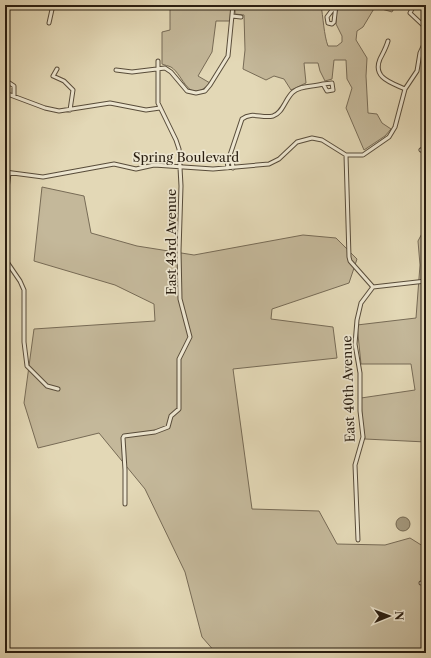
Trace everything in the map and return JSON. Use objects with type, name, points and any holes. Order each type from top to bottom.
[{"type":"street","points":[[5,20],[8,5]]},
{"type":"street","points":[[49,23],[53,5]]},
{"type":"street","points":[[116,70],[132,72],[158,68],[169,70],[187,91],[198,93],[206,90],[228,57],[233,5]]},
{"type":"street","points":[[336,5],[334,22],[332,24],[328,23],[327,17],[336,5]]},
{"type":"street","points":[[414,5],[410,13],[426,28]]},
{"type":"street","points":[[232,16],[241,17]]},
{"type":"street","points":[[426,40],[420,53],[417,71],[405,89],[399,117],[389,137],[363,155],[346,154],[350,261],[373,287],[426,281]]},
{"type":"street","points":[[388,41],[379,62],[379,73],[385,80],[405,89]]},
{"type":"street","name":"East 43rd Avenue","points":[[125,504],[123,438],[124,436],[155,432],[166,428],[169,425],[171,416],[179,409],[179,359],[190,337],[180,299],[180,186],[178,144],[160,108],[158,100],[158,60]]},
{"type":"street","points":[[144,66],[145,70]]},
{"type":"street","points":[[57,69],[53,76],[64,81],[74,90],[70,110]]},
{"type":"street","points":[[5,80],[14,86],[14,96]]},
{"type":"street","points":[[228,168],[227,160],[242,119],[252,115],[274,116],[279,112],[293,92],[298,89],[323,84]]},
{"type":"street","points":[[5,93],[48,109],[70,110],[110,103],[146,110],[160,108]]},
{"type":"street","name":"Spring Boulevard","points":[[7,173],[44,177],[114,164],[136,169],[154,165],[233,168],[274,162],[284,156],[297,142],[307,138],[322,140],[346,154]]},
{"type":"street","points":[[420,150],[426,147]]},
{"type":"street","points":[[229,158],[232,159],[233,168]]},
{"type":"street","points":[[5,205],[7,173]]},
{"type":"street","points":[[5,259],[20,281],[24,290],[24,342],[27,366],[47,386],[58,389]]},
{"type":"street","points":[[370,284],[370,291]]},
{"type":"street","name":"East 40th Avenue","points":[[358,540],[355,465],[363,440],[360,411],[360,373],[354,344],[358,312],[361,303],[373,287]]},
{"type":"street","points":[[421,583],[426,583]]},
{"type":"shaded area","points":[[170,5],[231,5],[230,21],[216,21],[212,52],[198,76],[210,83],[203,89],[196,91],[191,90],[187,87],[176,71],[171,67],[162,64],[162,32],[170,30]]},
{"type":"shaded area","points":[[235,5],[321,5],[328,46],[337,46],[342,42],[342,36],[336,24],[337,5],[396,5],[392,12],[375,7],[363,27],[357,31],[356,40],[367,58],[366,76],[368,113],[377,114],[382,123],[391,129],[385,136],[364,150],[346,108],[352,88],[347,79],[346,60],[334,60],[332,79],[325,81],[318,63],[304,63],[306,83],[291,90],[284,79],[274,76],[266,80],[243,69],[245,50],[244,15],[235,14]]},
{"type":"shaded area","points":[[42,187],[84,196],[91,233],[137,246],[194,255],[303,235],[336,238],[357,259],[349,283],[272,309],[271,319],[333,327],[337,358],[233,369],[252,509],[319,511],[337,544],[385,545],[410,538],[426,548],[426,653],[216,653],[202,637],[185,572],[145,489],[99,433],[38,448],[24,403],[34,329],[155,321],[154,304],[115,285],[34,261]]},
{"type":"shaded area","points":[[426,226],[426,442],[365,439],[361,398],[415,390],[411,364],[361,364],[357,325],[416,318],[420,265],[418,241]]},
{"type":"shaded area","points":[[403,517],[408,519],[410,524],[408,529],[403,531],[398,529],[396,524],[398,519]]}]
